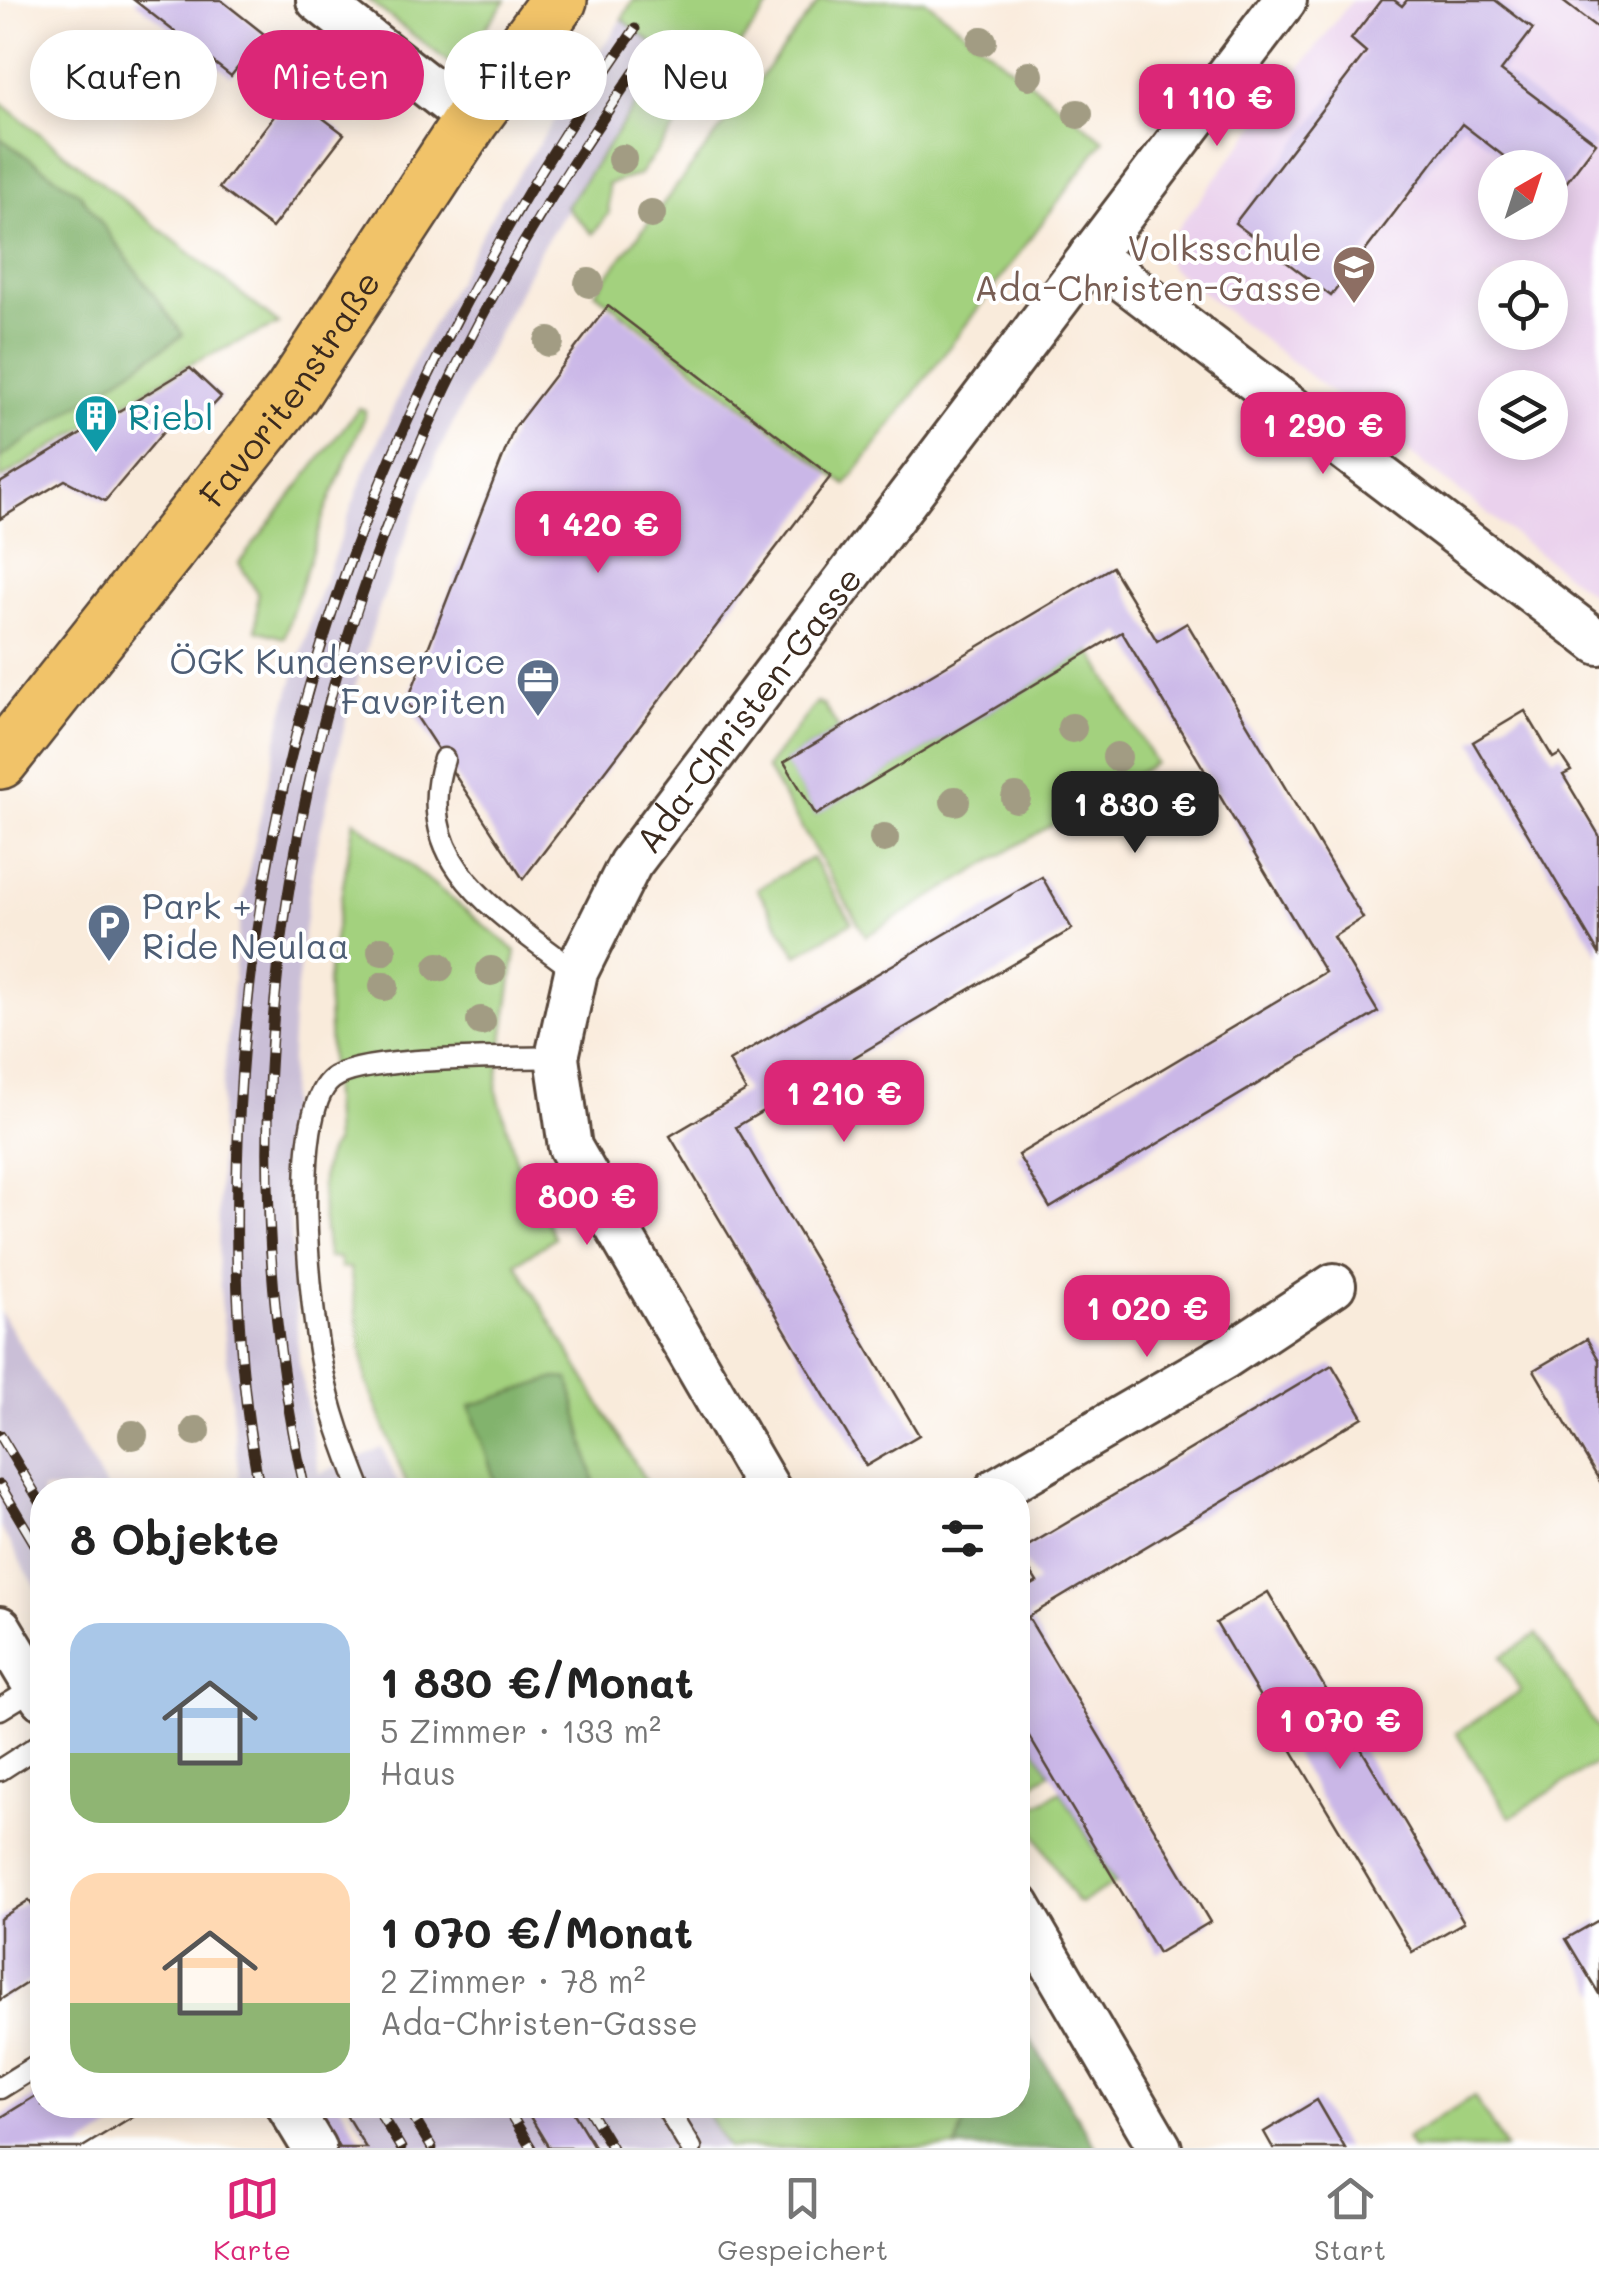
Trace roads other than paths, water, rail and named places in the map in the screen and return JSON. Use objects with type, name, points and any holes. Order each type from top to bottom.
[{"type":"main road","name":"Favoritenstraße","points":[[538,30],[560,0]]},
{"type":"main road","name":"Favoritenstraße","points":[[0,761],[292,393],[470,120]]},
{"type":"street","points":[[318,0],[444,99]]},
{"type":"street","name":"Ada-Christen-Gasse","points":[[762,1478],[570,1147],[557,1057],[576,972],[630,864],[1285,0]]},
{"type":"street","points":[[1090,255],[1599,643]]},
{"type":"street","points":[[1017,1478],[1225,1356],[1334,1285]]},
{"type":"street","points":[[0,1628],[30,1677]]},
{"type":"street","points":[[1030,1926],[1160,2148]]},
{"type":"street","points":[[296,2118],[314,2148]]},
{"type":"lane","points":[[444,759],[433,792],[438,834],[457,872],[576,972]]},
{"type":"lane","points":[[357,1478],[333,1414],[315,1312],[307,1140],[318,1095],[330,1080],[346,1071],[394,1064],[557,1057]]},
{"type":"lane","points":[[0,1709],[30,1696]]},
{"type":"lane","points":[[0,1770],[30,1751]]},
{"type":"lane","points":[[0,2088],[30,2069]]},
{"type":"lane","points":[[673,2118],[691,2148]]},
{"type":"railway","points":[[258,1478],[246,1404],[239,1316],[238,1141],[250,986],[273,838],[307,694],[352,555],[408,420],[474,287],[550,157],[635,29]]},
{"type":"railway","points":[[303,1478],[280,1344],[269,1198],[271,1051],[287,904],[315,760],[354,618],[405,479],[467,345],[509,267],[627,83]]},
{"type":"railway","points":[[0,1435],[30,1485]]},
{"type":"railway","points":[[0,1485],[30,1536]]},
{"type":"railway","points":[[383,2118],[401,2148]]},
{"type":"railway","points":[[414,2118],[432,2148]]},
{"type":"railway","points":[[513,2118],[531,2148]]},
{"type":"railway","points":[[594,2118],[612,2148]]},
{"type":"place","name":"Volksschule Ada-Christen-Gasse","points":[[1354,305]]},
{"type":"place","name":"Riebl","points":[[96,454]]},
{"type":"place","name":"ÖGK Kundenservice Favoriten","points":[[538,718]]},
{"type":"place","name":"Park + Ride Neulaa","points":[[109,963]]}]
